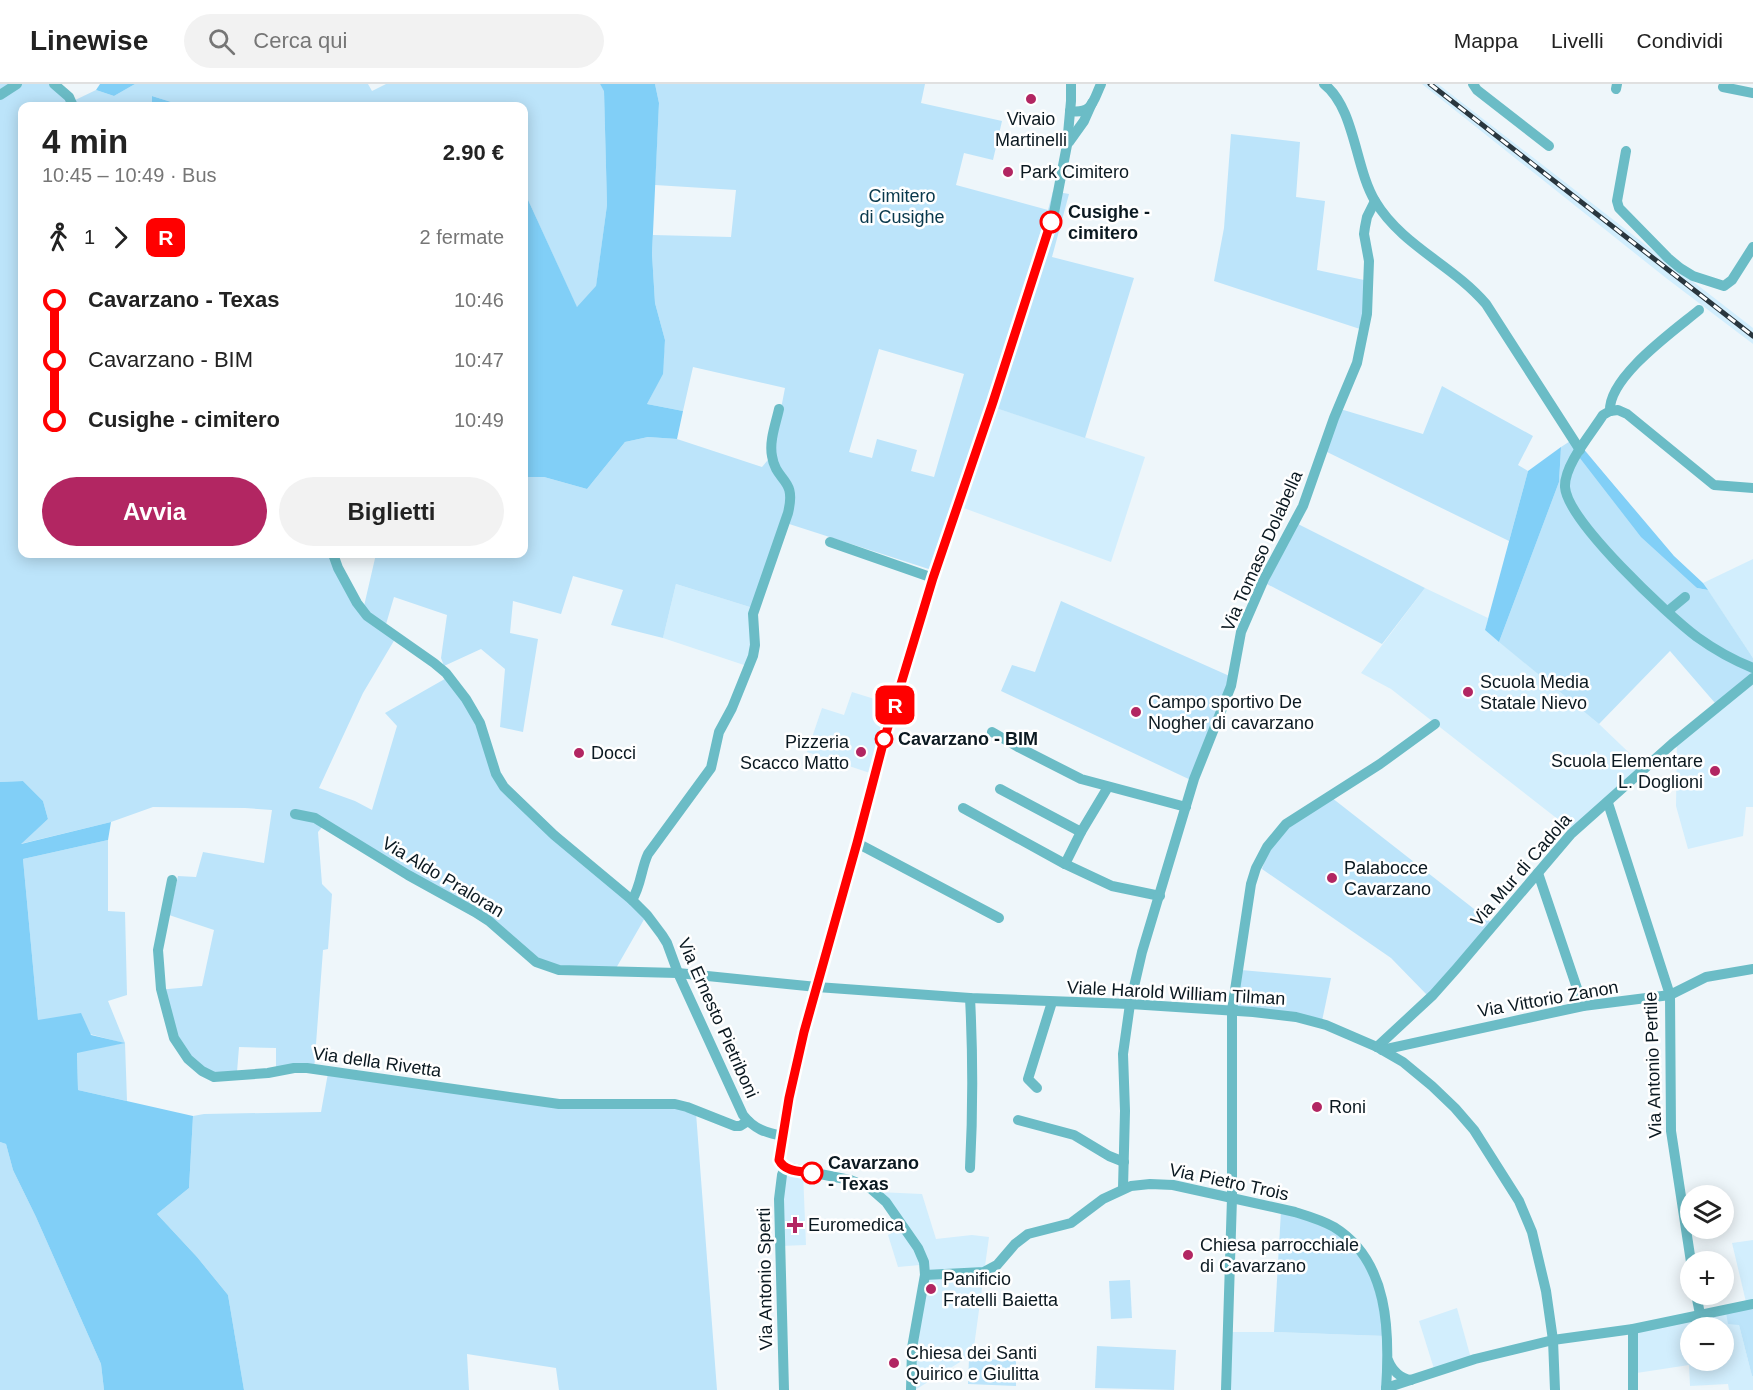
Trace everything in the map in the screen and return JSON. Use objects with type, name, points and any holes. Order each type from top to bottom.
[{"type":"street","points":[[0,95],[17,84]]},
{"type":"street","points":[[55,84],[71,102]]},
{"type":"street","points":[[783,1136],[804,1032],[884,740],[933,578],[1053,218],[1067,145],[1071,84]]},
{"type":"street","points":[[1067,145],[1084,121],[1101,84]]},
{"type":"street","points":[[1324,84],[1335,94],[1343,110],[1369,191],[1375,201],[1403,235],[1463,281],[1486,304],[1580,450]]},
{"type":"street","points":[[1473,84],[1477,90],[1549,146]]},
{"type":"street","points":[[1723,87],[1753,93]]},
{"type":"street","points":[[1070,111],[1086,111],[1092,103]]},
{"type":"street","points":[[1626,151],[1618,198],[1619,208],[1680,268],[1693,276],[1724,286],[1732,280],[1753,246]]},
{"type":"street","name":"Via Tomaso Dolabella","points":[[1123,1188],[1125,1111],[1123,1054],[1130,1004],[1142,952],[1194,779],[1231,686],[1240,632],[1264,579],[1303,506],[1334,418],[1357,363],[1367,314],[1369,261],[1364,234],[1367,217],[1375,201]]},
{"type":"street","points":[[1610,411],[1612,396],[1635,365],[1699,309]]},
{"type":"street","points":[[632,900],[637,892],[648,854],[711,768],[718,732],[732,708],[753,656],[754,609],[788,513],[791,498],[789,487],[775,466],[772,455],[772,440],[779,409]]},
{"type":"street","points":[[1753,488],[1714,485],[1618,410],[1603,415],[1567,474],[1565,488],[1569,500],[1585,524],[1620,565],[1668,611],[1713,647],[1753,668]]},
{"type":"street","points":[[830,542],[933,578]]},
{"type":"street","name":"Via Ernesto Pietriboni","points":[[334,558],[352,594],[367,616],[434,663],[466,699],[480,723],[496,774],[504,787],[554,835],[647,915],[665,939],[678,973],[743,1115],[759,1130],[783,1136]]},
{"type":"street","points":[[1668,611],[1685,597]]},
{"type":"street","name":"Via Mur di Cadola","points":[[1379,1049],[1433,995],[1571,834],[1685,732],[1753,678]]},
{"type":"street","points":[[1226,1390],[1232,1198],[1232,1010],[1248,896],[1256,868],[1267,847],[1286,824],[1380,764],[1435,724]]},
{"type":"street","points":[[992,732],[1081,779],[1186,807]]},
{"type":"street","points":[[1065,864],[1108,786]]},
{"type":"street","points":[[1000,789],[1081,832]]},
{"type":"street","name":"Via Antonio Pertile","points":[[1608,803],[1670,994],[1671,1131],[1689,1251]]},
{"type":"street","points":[[963,808],[1065,864],[1112,886],[1160,896]]},
{"type":"street","name":"Via Aldo Praloran","points":[[295,814],[315,818],[408,875],[475,912],[542,965],[559,970],[678,973],[817,987]]},
{"type":"street","points":[[857,843],[999,918]]},
{"type":"street","points":[[1538,873],[1583,1006]]},
{"type":"street","name":"Via della Rivetta","points":[[172,880],[158,951],[161,990],[174,1038],[188,1059],[202,1071],[214,1077],[307,1068],[559,1104],[675,1104],[735,1126],[748,1121]]},
{"type":"street","name":"Via Vittorio Zanon","points":[[1379,1049],[1583,1006],[1670,994],[1706,977],[1753,969]]},
{"type":"street","name":"Viale Harold William Tilman","points":[[817,987],[970,998],[1232,1010],[1296,1017],[1326,1025],[1403,1062],[1455,1108],[1474,1130],[1519,1201],[1535,1242],[1546,1291],[1553,1340],[1555,1390]]},
{"type":"street","points":[[970,998],[973,1118],[970,1168]]},
{"type":"street","points":[[1036,1088],[1028,1079],[1052,1002]]},
{"type":"street","points":[[1018,1120],[1074,1135],[1109,1156],[1124,1162]]},
{"type":"street","name":"Via Antonio Sperti","points":[[783,1136],[779,1160],[785,1167],[779,1199],[784,1390]]},
{"type":"street","points":[[785,1167],[850,1180],[870,1188],[893,1212],[918,1248],[924,1262],[925,1275],[912,1348],[910,1390]]},
{"type":"street","name":"Via Pietro Trois","points":[[925,1275],[984,1272],[997,1264],[1015,1244],[1028,1234],[1071,1223],[1103,1199],[1123,1188],[1140,1184],[1160,1184],[1294,1212],[1322,1221],[1343,1233],[1368,1260],[1381,1295],[1386,1322],[1386,1389]]},
{"type":"street","points":[[1386,1389],[1475,1359],[1553,1340],[1633,1329],[1753,1304]]},
{"type":"street","points":[[1698,1305],[1700,1314]]},
{"type":"street","points":[[1633,1329],[1633,1390]]},
{"type":"street","points":[[1387,1357],[1390,1366],[1398,1374],[1411,1380]]},
{"type":"shaded area","points":[[100,84],[135,84],[114,96],[96,90]]},
{"type":"shaded area","points":[[600,84],[655,84],[659,103],[652,254],[655,303],[665,340],[663,374],[647,404],[683,411],[677,439],[648,437],[625,442],[587,489],[544,477],[528,477],[528,200],[577,307],[596,286],[607,205],[604,91]]},
{"type":"shaded area","points":[[1422,84],[1438,84],[1753,328],[1753,344],[1666,278]]},
{"type":"shaded area","points":[[152,96],[171,102],[152,102]]},
{"type":"shaded area","points":[[987,405],[1145,457],[1111,562],[961,507]]},
{"type":"shaded area","points":[[1580,445],[1674,556],[1708,590],[1697,588],[1641,537],[1576,453]]},
{"type":"shaded area","points":[[1561,447],[1559,482],[1499,642],[1485,630],[1528,471]]},
{"type":"shaded area","points":[[1753,559],[1753,658],[1703,583]]},
{"type":"shaded area","points":[[676,584],[753,608],[750,667],[663,638]]},
{"type":"shaded area","points":[[1425,588],[1488,618],[1485,630],[1599,724],[1643,766],[1573,831],[1391,689],[1361,673]]},
{"type":"shaded area","name":"Scuola Elementare L. Doglioni","points":[[1753,674],[1753,807],[1746,807],[1743,836],[1688,849],[1676,806],[1677,736]]},
{"type":"shaded area","points":[[852,692],[897,706],[876,775],[807,752],[822,708],[844,715]]},
{"type":"shaded area","points":[[23,781],[43,801],[48,819],[21,844],[111,822],[108,840],[23,859],[38,1020],[81,1013],[91,1035],[125,1043],[77,1053],[78,1090],[193,1116],[189,1188],[157,1214],[228,1295],[244,1390],[104,1390],[101,1364],[13,1170],[6,1144],[0,1142],[0,782]]},
{"type":"shaded area","points":[[780,1168],[803,1172],[806,1245],[780,1246]]},
{"type":"shaded area","points":[[878,1192],[922,1194],[936,1239],[972,1235],[989,1237],[973,1354],[915,1390],[912,1390],[923,1277],[920,1265],[898,1267],[888,1235],[901,1228]]},
{"type":"shaded area","points":[[1753,1240],[1753,1301],[1746,1302],[1732,1243]]},
{"type":"shaded area","points":[[1725,1306],[1733,1317],[1680,1317],[1680,1366],[1630,1374],[1630,1327]]},
{"type":"shaded area","points":[[1457,1308],[1472,1362],[1436,1375],[1419,1321]]},
{"type":"shaded area","points":[[1734,1318],[1739,1325],[1753,1376],[1753,1390],[1729,1390],[1728,1384],[1690,1386],[1689,1371],[1734,1371]]},
{"type":"shaded area","points":[[1226,1332],[1385,1336],[1388,1390],[1223,1390]]},
{"type":"green space","name":"Cimitero di Cusighe","points":[[0,84],[53,84],[68,102],[18,102],[18,558],[335,558],[364,606],[375,558],[528,558],[528,477],[544,477],[587,489],[625,442],[648,437],[677,439],[762,467],[772,455],[785,388],[693,367],[683,411],[647,404],[662,374],[665,340],[655,303],[653,235],[731,237],[736,190],[655,185],[659,103],[655,84],[925,84],[921,103],[1002,121],[993,160],[964,153],[956,185],[1048,210],[1053,191],[1069,194],[1052,257],[1134,278],[1085,438],[987,405],[938,572],[783,522],[753,608],[676,584],[663,638],[611,625],[623,590],[573,576],[561,614],[513,601],[510,633],[538,639],[523,732],[500,727],[505,669],[481,649],[444,666],[441,658],[447,615],[394,597],[384,631],[395,639],[363,693],[319,788],[372,810],[397,726],[385,713],[450,676],[476,719],[500,777],[646,916],[615,970],[541,966],[497,931],[324,825],[318,832],[322,884],[332,894],[328,949],[323,950],[314,1071],[276,1068],[276,1048],[239,1047],[237,1072],[212,1073],[181,1056],[157,990],[202,986],[214,930],[169,915],[178,876],[196,877],[203,852],[264,863],[272,810],[153,807],[111,822],[20,844],[48,819],[43,801],[23,781],[0,782]],"holes":[[[879,349],[964,374],[934,477],[911,471],[917,450],[877,439],[872,458],[849,452]]]},
{"type":"green space","points":[[135,84],[368,84],[372,91],[386,84],[600,84],[604,90],[607,205],[596,287],[577,308],[528,200],[528,102],[171,102],[152,96],[152,102],[71,102],[96,90],[114,96]]},
{"type":"green space","points":[[1231,134],[1300,142],[1296,197],[1325,201],[1317,270],[1364,280],[1363,330],[1214,281],[1224,228]]},
{"type":"green space","points":[[1442,386],[1533,436],[1518,465],[1528,471],[1509,541],[1325,451],[1337,408],[1423,434]]},
{"type":"green space","points":[[1575,438],[1697,588],[1708,590],[1753,658],[1753,674],[1715,703],[1670,651],[1599,724],[1499,642],[1559,482],[1561,447]]},
{"type":"green space","points":[[1296,523],[1425,588],[1382,644],[1265,583]]},
{"type":"green space","name":"Campo sportivo De Nogher di cavarzano","points":[[1061,601],[1234,678],[1195,782],[1001,691],[1012,665],[1035,672]]},
{"type":"green space","points":[[1327,794],[1492,923],[1428,996],[1391,958],[1262,869],[1268,851],[1297,812]]},
{"type":"green space","points":[[108,840],[108,911],[125,912],[127,995],[108,1001],[125,1043],[127,1101],[78,1090],[77,1052],[123,1043],[38,1020],[23,859]]},
{"type":"green space","points":[[1241,970],[1331,978],[1322,1021],[1236,1007]]},
{"type":"green space","points":[[328,1073],[567,1106],[680,1107],[696,1113],[717,1390],[559,1390],[556,1368],[467,1354],[469,1390],[244,1390],[228,1295],[157,1214],[189,1188],[193,1116],[321,1112]]},
{"type":"green space","points":[[0,1142],[6,1144],[13,1170],[101,1364],[104,1390],[0,1390]]},
{"type":"green space","points":[[1281,1211],[1337,1225],[1383,1289],[1385,1336],[1274,1332]]},
{"type":"green space","points":[[1130,1280],[1132,1318],[1111,1319],[1109,1281]]},
{"type":"green space","points":[[1753,1301],[1753,1376],[1739,1325],[1734,1325],[1734,1317],[1727,1317],[1725,1306]]},
{"type":"green space","points":[[1097,1346],[1176,1350],[1174,1390],[1095,1388]]},
{"type":"green space","points":[[969,1359],[1016,1360],[1016,1386],[968,1384]]},
{"type":"railway","points":[[1430,84],[1753,336]]},
{"type":"bus line","name":"R","points":[[812,1173],[787,1168],[779,1160],[789,1098],[804,1032],[884,740],[933,578],[1051,222]]},
{"type":"place","name":"Vivaio Martinelli","points":[[1031,99]]},
{"type":"place","name":"Park Cimitero","points":[[1008,172]]},
{"type":"place","name":"Cusighe - cimitero","points":[[1051,222]]},
{"type":"place","name":"Scuola Media Statale Nievo","points":[[1468,692]]},
{"type":"place","name":"Campo sportivo De Nogher di cavarzano","points":[[1136,712]]},
{"type":"place","name":"Cavarzano - BIM","points":[[884,739]]},
{"type":"place","name":"Pizzeria Scacco Matto","points":[[861,752]]},
{"type":"place","name":"Docci","points":[[579,753]]},
{"type":"place","name":"Scuola Elementare L. Doglioni","points":[[1715,771]]},
{"type":"place","name":"Palabocce Cavarzano","points":[[1332,878]]},
{"type":"place","name":"Roni","points":[[1317,1107]]},
{"type":"place","name":"Cavarzano - Texas","points":[[812,1173]]},
{"type":"place","name":"Euromedica","points":[[795,1225]]},
{"type":"place","name":"Chiesa parrocchiale di Cavarzano","points":[[1188,1255]]},
{"type":"place","name":"Panificio Fratelli Baietta","points":[[931,1289]]},
{"type":"place","name":"Chiesa dei Santi Quirico e Giulitta","points":[[894,1363]]}]
